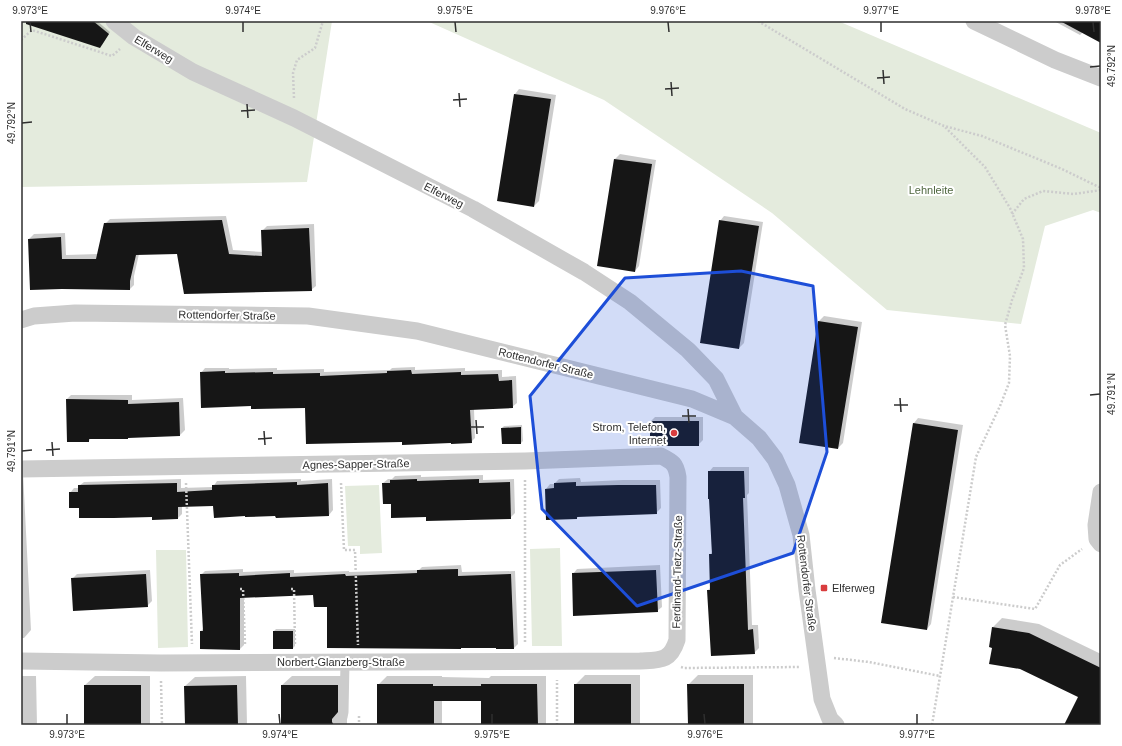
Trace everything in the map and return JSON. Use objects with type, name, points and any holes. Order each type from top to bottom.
[{"type":"street","name":"Elferweg","points":[[114,21],[134,37],[193,72],[294,118],[472,209],[584,272],[630,302],[688,350],[716,379],[735,417]]},
{"type":"street","points":[[974,21],[1054,60],[1101,78]]},
{"type":"street","name":"Rottendorfer Straße","points":[[21,320],[34,316],[75,313],[308,316],[425,333],[692,399],[735,417],[759,438],[775,459],[787,485],[801,536],[822,699],[830,720],[836,725]]},
{"type":"street","name":"Agnes-Sapper-Straße","points":[[21,469],[525,461],[662,456],[671,461],[676,468],[678,477]]},
{"type":"street","name":"Ferdinand-Tietz-Straße","points":[[660,660],[669,655],[677,640],[678,477]]},
{"type":"street","points":[[1099,541],[1096,525],[1101,492]]},
{"type":"street","name":"Norbert-Glanzberg-Straße","points":[[21,661],[192,663],[660,660]]},
{"type":"lane","points":[[338,721],[344,712],[352,662]]},
{"type":"path","points":[[294,118],[294,73],[297,60],[315,48],[323,21]]},
{"type":"path","points":[[758,21],[905,109],[944,126],[982,136],[1062,169],[1101,189]]},
{"type":"path","points":[[21,40],[32,30],[112,56],[134,37]]},
{"type":"path","points":[[932,725],[976,457],[1000,406],[1008,383],[1010,356],[1005,325],[1012,300],[1024,268],[1023,239],[1012,214],[985,167],[944,126]]},
{"type":"path","points":[[1012,214],[1024,199],[1043,191],[1074,194],[1101,189]]},
{"type":"path","points":[[525,461],[525,661]]},
{"type":"path","points":[[341,464],[344,550],[355,550],[352,662]]},
{"type":"path","points":[[186,466],[192,663]]},
{"type":"path","points":[[953,597],[1035,609],[1060,565],[1099,541]]},
{"type":"path","points":[[240,589],[243,589],[246,662]]},
{"type":"path","points":[[291,589],[294,589],[295,662]]},
{"type":"path","points":[[660,660],[684,668],[817,663],[830,657],[869,662],[940,676]]},
{"type":"path","points":[[557,661],[557,725]]},
{"type":"path","points":[[161,663],[162,725]]},
{"type":"highlighted area","points":[[741,271],[813,286],[827,452],[793,553],[637,606],[542,509],[530,396],[625,278]]},
{"type":"green space","points":[[21,21],[332,21],[307,182],[21,187]]},
{"type":"green space","name":"Lehnleite","points":[[427,21],[838,21],[1101,133],[1101,213],[1093,210],[1045,226],[1021,324],[887,310],[772,213],[604,100]]},
{"type":"green space","points":[[379,485],[382,553],[360,554],[360,546],[348,546],[345,486]]},
{"type":"green space","points":[[560,548],[562,646],[532,646],[530,549]]},
{"type":"green space","points":[[156,550],[186,550],[188,647],[158,648]]},
{"type":"building","points":[[26,21],[93,21],[109,34],[100,48],[26,24]]},
{"type":"building","points":[[1060,21],[1101,21],[1101,43]]},
{"type":"building","points":[[514,94],[551,99],[534,207],[497,201]]},
{"type":"building","points":[[614,159],[652,164],[635,272],[597,266]]},
{"type":"building","points":[[222,220],[229,254],[262,256],[261,230],[309,228],[312,291],[184,294],[177,254],[136,255],[130,281],[130,290],[30,290],[28,239],[61,237],[62,259],[96,259],[104,223]]},
{"type":"building","points":[[719,220],[759,226],[739,349],[700,343]]},
{"type":"building","points":[[818,321],[858,327],[838,449],[799,443]]},
{"type":"building","points":[[411,370],[412,374],[461,372],[461,375],[498,374],[499,381],[512,380],[513,408],[470,410],[472,443],[402,445],[402,442],[306,444],[305,408],[251,409],[251,406],[201,408],[200,372],[273,372],[273,374],[320,373],[320,376],[387,373],[387,371]]},
{"type":"building","points":[[66,399],[128,400],[128,404],[179,402],[180,436],[128,439],[89,439],[89,442],[67,442]]},
{"type":"building","name":"Strom, Telefon, Internet","points":[[650,421],[699,421],[699,446],[650,446]]},
{"type":"building","points":[[913,423],[958,430],[927,630],[881,623]]},
{"type":"building","points":[[521,427],[521,444],[502,444],[501,428]]},
{"type":"building","points":[[708,471],[744,471],[745,498],[743,498],[748,630],[753,629],[755,654],[711,656],[707,590],[710,590],[709,554],[712,554],[708,499]]},
{"type":"building","points":[[417,479],[417,481],[479,479],[479,483],[510,482],[511,519],[426,521],[426,517],[391,518],[391,504],[383,504],[382,483],[390,483],[390,480]]},
{"type":"building","points":[[297,482],[297,485],[328,483],[329,516],[276,518],[275,516],[245,516],[214,518],[213,506],[178,507],[178,519],[152,520],[152,517],[79,518],[79,508],[69,508],[69,492],[78,492],[78,485],[177,483],[177,492],[212,490],[212,485]]},
{"type":"building","points":[[576,482],[576,486],[656,485],[657,514],[577,517],[577,519],[546,520],[545,489],[554,488],[554,483]]},
{"type":"building","points":[[458,569],[458,576],[511,574],[514,649],[327,648],[327,607],[314,607],[313,595],[240,598],[240,650],[200,649],[200,631],[203,631],[200,574],[239,573],[239,576],[290,573],[290,577],[345,574],[346,576],[417,573],[417,570]]},
{"type":"building","points":[[656,570],[658,612],[573,616],[572,573]]},
{"type":"building","points":[[146,574],[148,607],[73,611],[71,578]]},
{"type":"building","points":[[992,627],[1029,633],[1101,668],[1101,725],[1064,725],[1078,697],[1020,669],[989,664],[992,648],[989,647]]},
{"type":"building","points":[[273,631],[293,631],[293,649],[273,649]]},
{"type":"building","points":[[377,684],[481,686],[481,684],[537,684],[538,725],[481,725],[481,701],[434,701],[434,725],[377,725]]},
{"type":"building","points":[[574,684],[631,684],[631,725],[574,725]]},
{"type":"building","points":[[687,684],[744,684],[744,725],[688,725]]},
{"type":"building","points":[[84,685],[141,685],[141,725],[84,725]]},
{"type":"building","points":[[237,685],[238,725],[185,725],[184,686]]},
{"type":"building","points":[[281,685],[338,685],[338,712],[332,719],[334,725],[281,725]]},
{"type":"place","name":"Strom, Telefon, Internet","points":[[674,433]]},
{"type":"place","name":"Elferweg","points":[[824,588]]}]
